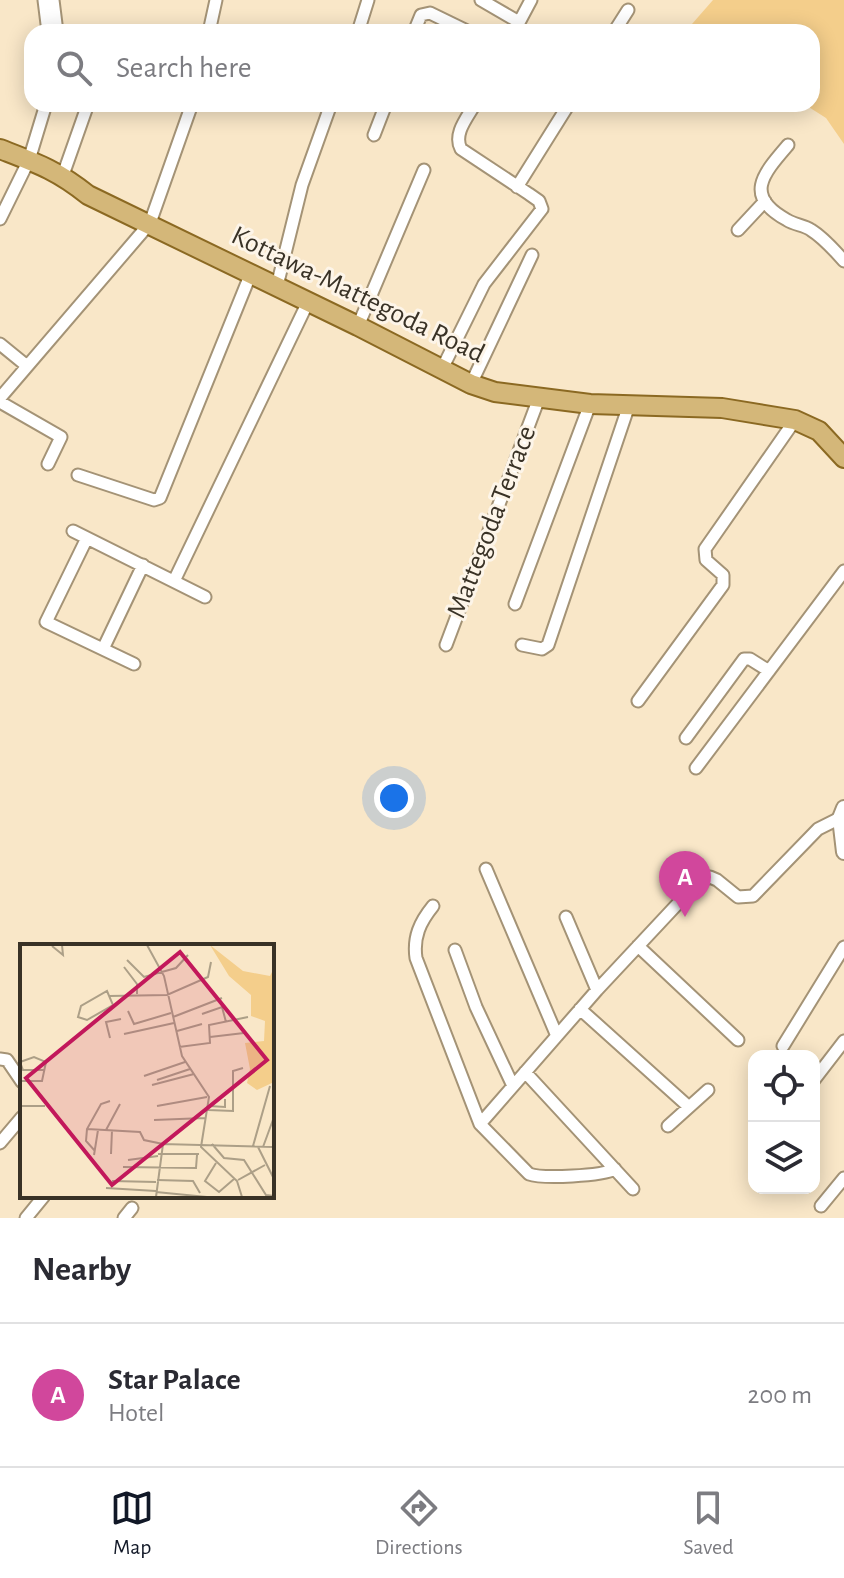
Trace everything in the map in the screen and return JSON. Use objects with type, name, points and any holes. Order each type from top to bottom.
[{"type":"main road","name":"Kottawa-Mattegoda Road","points":[[0,149],[63,175],[88,195],[471,384],[495,392],[590,404],[722,408],[795,420],[819,431],[843,454]]},
{"type":"street","points":[[44,0],[47,24]]},
{"type":"street","points":[[53,0],[56,24]]},
{"type":"street","points":[[211,24],[216,0]]},
{"type":"street","points":[[360,24],[368,0]]},
{"type":"street","points":[[481,0],[512,24]]},
{"type":"street","points":[[518,24],[531,0]]},
{"type":"street","points":[[619,24],[628,10]]},
{"type":"street","points":[[417,24],[421,15],[430,13],[453,24]]},
{"type":"street","points":[[32,161],[44,112]]},
{"type":"street","points":[[0,219],[32,161],[51,112]]},
{"type":"street","points":[[63,175],[85,112]]},
{"type":"street","points":[[48,464],[61,437],[0,400],[150,223],[189,112]]},
{"type":"street","points":[[277,286],[302,185],[328,112]]},
{"type":"street","points":[[374,135],[383,112]]},
{"type":"street","points":[[442,369],[484,284],[542,209],[539,201],[461,149],[457,142],[459,133],[471,112]]},
{"type":"street","points":[[517,187],[564,112]]},
{"type":"street","points":[[788,145],[761,181],[760,194],[787,220],[812,230],[844,261]]},
{"type":"street","points":[[358,326],[424,170]]},
{"type":"street","points":[[738,230],[765,201]]},
{"type":"street","points":[[471,384],[532,255]]},
{"type":"street","points":[[78,475],[154,500],[160,498],[251,273]]},
{"type":"street","points":[[174,581],[308,302]]},
{"type":"street","points":[[0,344],[27,366]]},
{"type":"street","name":"Mattegoda Terrace","points":[[446,645],[539,398]]},
{"type":"street","points":[[515,604],[590,404]]},
{"type":"street","points":[[522,645],[542,649],[548,645],[629,405]]},
{"type":"street","points":[[638,701],[723,585],[723,575],[706,560],[705,549],[795,420]]},
{"type":"street","points":[[73,531],[205,597]]},
{"type":"street","points":[[87,538],[46,619],[48,624],[134,664]]},
{"type":"street","points":[[103,649],[143,565]]},
{"type":"street","points":[[696,768],[844,571]]},
{"type":"street","points":[[686,738],[744,659],[750,659],[769,671]]},
{"type":"street","points":[[842,813],[844,852]]},
{"type":"street","points":[[480,1124],[597,990],[698,882],[710,877],[738,897],[753,896],[818,829],[842,813]]},
{"type":"street","points":[[486,869],[557,1036]]},
{"type":"street","points":[[433,906],[422,919],[418,931],[416,958],[480,1124],[529,1174],[536,1177],[597,1175],[615,1169]]},
{"type":"street","points":[[566,917],[597,990]]},
{"type":"street","points":[[638,946],[738,1040]]},
{"type":"street","points":[[783,1046],[844,947]]},
{"type":"street","points":[[455,950],[476,1007],[513,1086]]},
{"type":"street","points":[[580,1009],[689,1107]]},
{"type":"street","points":[[820,1072],[844,1041]]},
{"type":"street","points":[[0,1059],[7,1060],[20,1079]]},
{"type":"street","points":[[525,1072],[633,1189]]},
{"type":"street","points":[[668,1126],[708,1090]]},
{"type":"street","points":[[0,1143],[20,1119]]},
{"type":"street","points":[[821,1206],[844,1178]]},
{"type":"street","points":[[26,1218],[42,1198]]},
{"type":"shaded area","points":[[713,0],[844,0],[844,144],[826,118],[817,112],[820,112],[820,24],[692,24]]},
{"type":"place","name":"Star Palace","points":[[685,917]]}]
